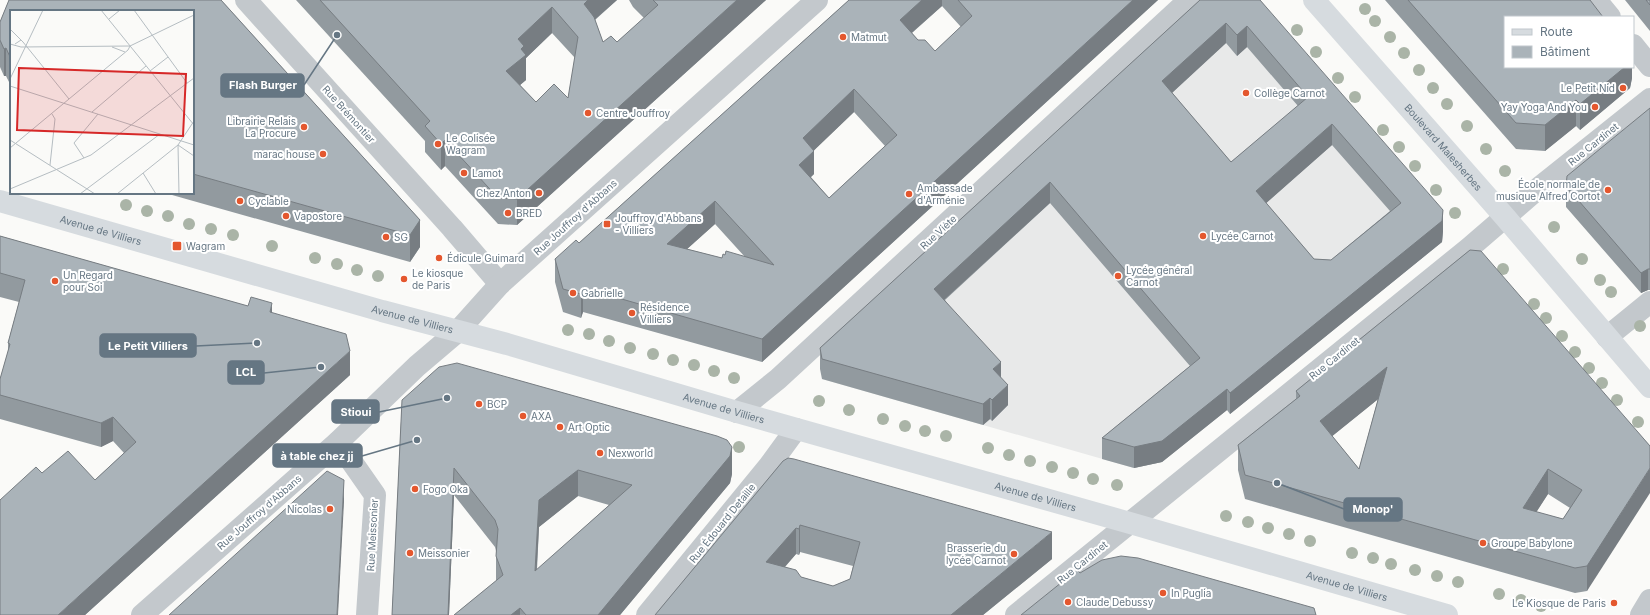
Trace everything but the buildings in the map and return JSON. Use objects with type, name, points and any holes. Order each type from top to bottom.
[{"type":"main road","name":"Boulevard Malesherbes","points":[[1314,0],[1505,217],[1650,387]]},
{"type":"main road","name":"Avenue de Villiers","points":[[0,201],[457,332],[507,344],[796,429],[1130,523],[1412,611],[1447,615]]},
{"type":"street","name":"Rue Brémontier","points":[[246,0],[452,228],[500,284]]},
{"type":"street","name":"Rue Jouffroy d'Abbans","points":[[142,615],[338,442],[417,366],[457,332],[500,284],[817,0]]},
{"type":"street","name":"Rue Viète","points":[[737,412],[778,379],[1189,0]]},
{"type":"street","points":[[1596,0],[1609,16]]},
{"type":"street","points":[[1634,46],[1650,66]]},
{"type":"street","name":"Rue Cardinet","points":[[1016,615],[1462,254],[1541,186],[1650,99]]},
{"type":"street","points":[[1607,337],[1650,302]]},
{"type":"street","name":"Rue Édouard Detaille","points":[[647,615],[769,466],[796,429]]},
{"type":"street","name":"Rue Meissonier","points":[[338,442],[375,495],[367,615]]},
{"type":"street","points":[[1641,615],[1650,600]]},
{"type":"shaded area","name":"Lycée Carnot","points":[[1223,0],[1353,128],[1443,231],[1442,242],[1230,414],[1227,410],[1162,462],[1134,468],[822,379]]},
{"type":"place","name":"Flash Burger","points":[[337,35]]},
{"type":"place","name":"Matmut","points":[[843,37]]},
{"type":"place","name":"Le Petit Nid","points":[[1623,88]]},
{"type":"place","name":"Collège Carnot","points":[[1246,93]]},
{"type":"place","name":"Yay Yoga And You","points":[[1595,107]]},
{"type":"place","name":"Centre Jouffroy","points":[[588,113]]},
{"type":"place","name":"Librairie Relais La Procure","points":[[304,127]]},
{"type":"place","name":"Le Colisée Wagram","points":[[438,144]]},
{"type":"place","name":"marac house","points":[[323,154]]},
{"type":"place","name":"Lamot","points":[[464,173]]},
{"type":"place","name":"École normale de musique Alfred Cortot","points":[[1608,190]]},
{"type":"place","name":"Chez Anton","points":[[539,193]]},
{"type":"place","name":"Ambassade d'Arménie","points":[[909,194]]},
{"type":"place","name":"Cyclable","points":[[240,201]]},
{"type":"place","name":"BRED","points":[[508,213]]},
{"type":"place","name":"Vapostore","points":[[286,216]]},
{"type":"place","name":"Jouffroy d'Abbans - Villiers","points":[[607,224]]},
{"type":"place","name":"Lycée Carnot","points":[[1203,236]]},
{"type":"place","name":"SG","points":[[386,237]]},
{"type":"place","name":"Wagram","points":[[177,246]]},
{"type":"place","name":"Édicule Guimard","points":[[439,258]]},
{"type":"place","name":"Lycée général Carnot","points":[[1118,276]]},
{"type":"place","name":"Le kiosque de Paris","points":[[404,279]]},
{"type":"place","name":"Un Regard pour Soi","points":[[55,281]]},
{"type":"place","name":"Gabrielle","points":[[573,293]]},
{"type":"place","name":"Résidence Villiers","points":[[632,313]]},
{"type":"place","name":"Le Petit Villiers","points":[[257,343]]},
{"type":"place","name":"LCL","points":[[321,367]]},
{"type":"place","name":"Stioui","points":[[447,398]]},
{"type":"place","name":"BCP","points":[[479,404]]},
{"type":"place","name":"AXA","points":[[523,416]]},
{"type":"place","name":"Art Optic","points":[[560,427]]},
{"type":"place","name":"à table chez jj","points":[[417,440]]},
{"type":"place","name":"Nexworld","points":[[600,453]]},
{"type":"place","name":"Monop'","points":[[1277,483]]},
{"type":"place","name":"Fogo Oka","points":[[415,489]]},
{"type":"place","name":"Nicolas","points":[[330,509]]},
{"type":"place","name":"Groupe Babylone","points":[[1483,543]]},
{"type":"place","name":"Meissonier","points":[[410,553]]},
{"type":"place","name":"Brasserie du lycée Carnot","points":[[1014,554]]},
{"type":"place","name":"In Puglia","points":[[1163,593]]},
{"type":"place","name":"Claude Debussy","points":[[1068,602]]},
{"type":"place","name":"Le Kiosque de Paris","points":[[1614,603]]}]
